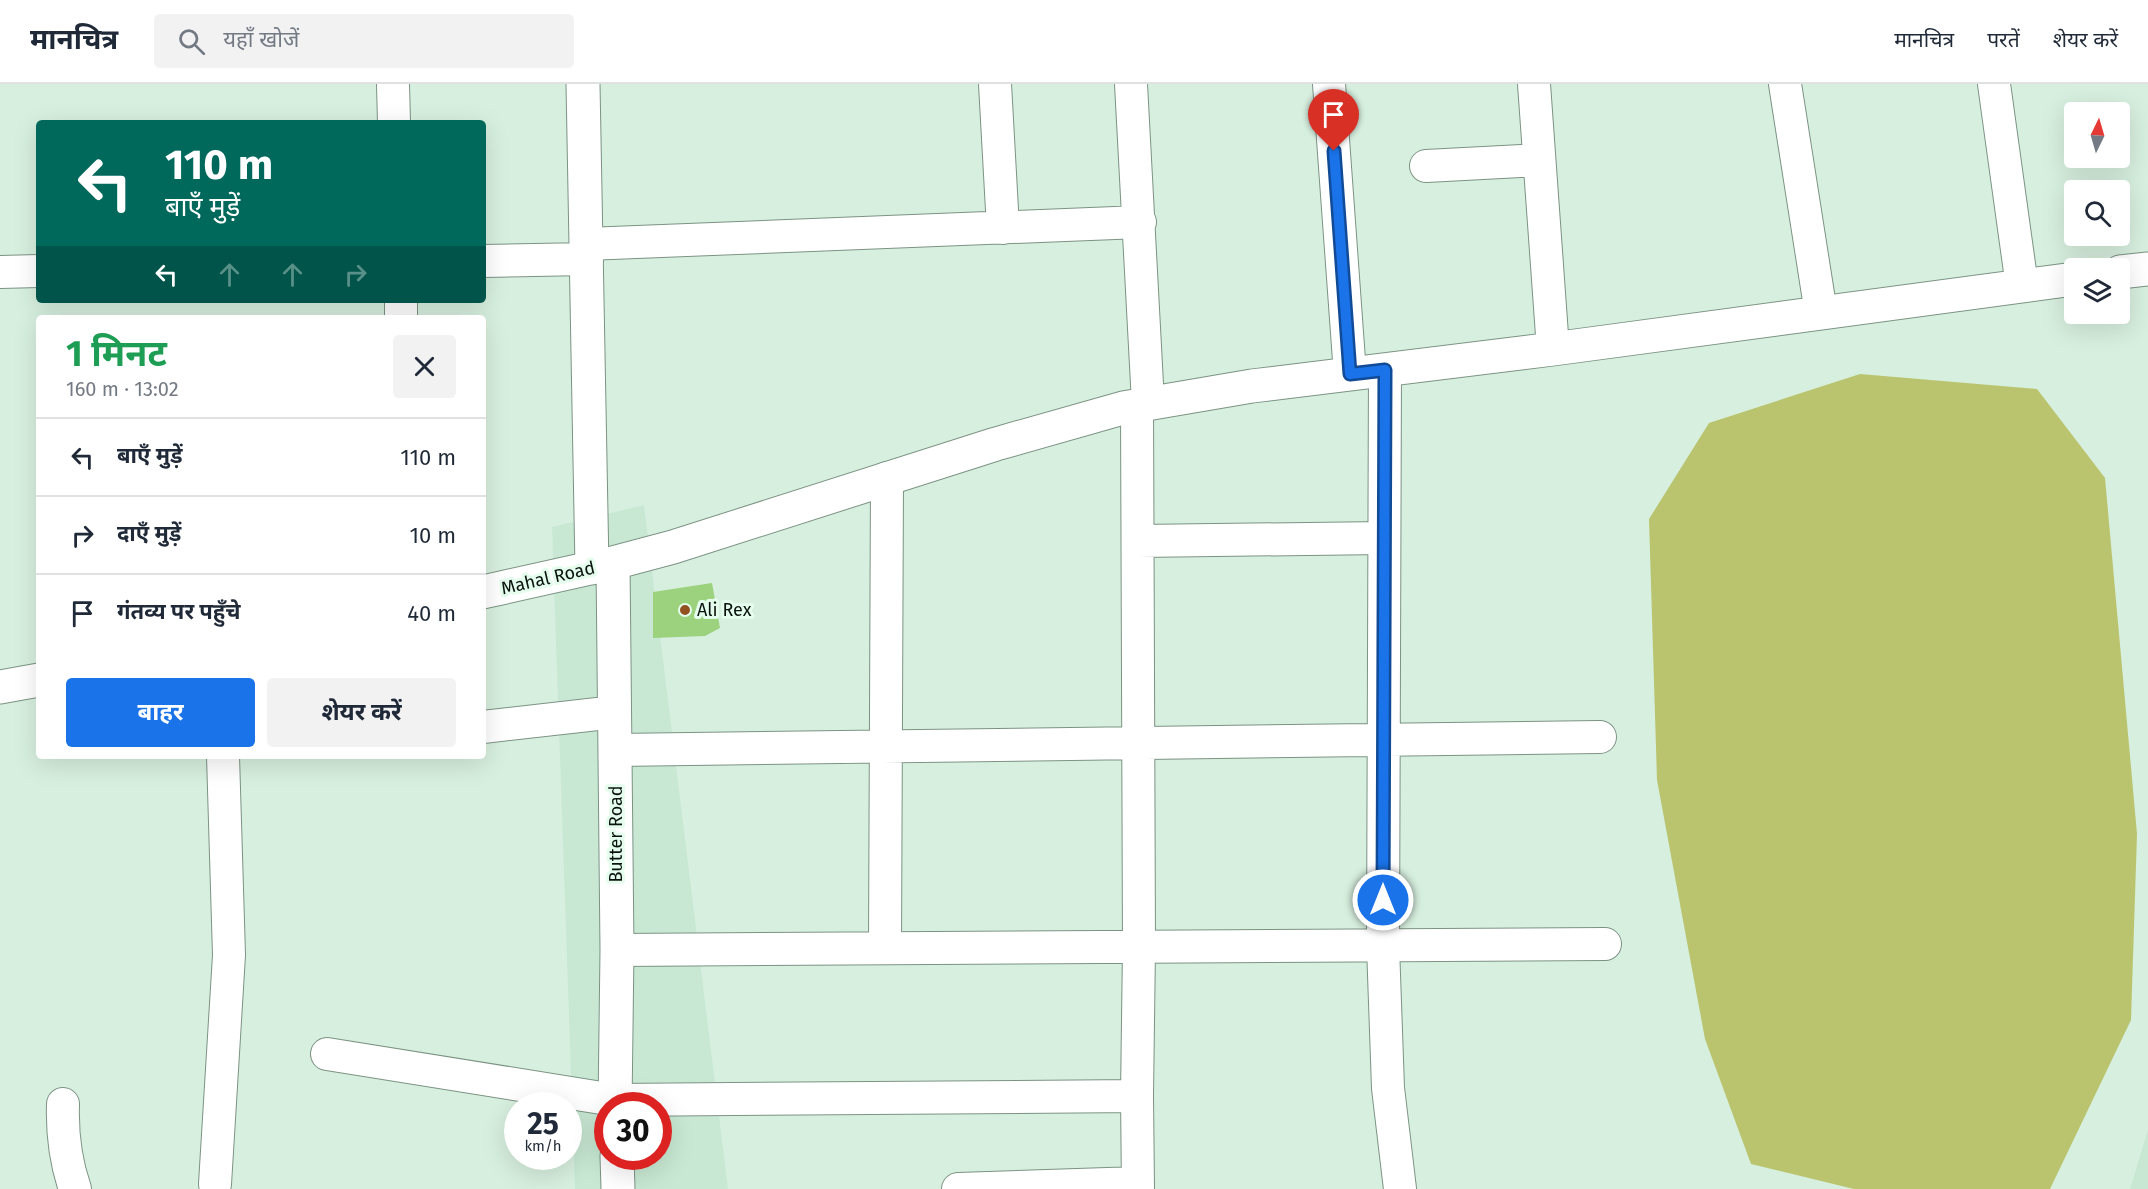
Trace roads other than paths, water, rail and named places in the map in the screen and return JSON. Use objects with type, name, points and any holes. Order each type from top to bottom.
[{"type":"street","points":[[393,84],[394,120]]},
{"type":"street","name":"Butter Road","points":[[583,84],[586,252],[603,566],[615,712],[617,950],[614,1092]]},
{"type":"street","points":[[995,84],[1003,228]]},
{"type":"street","points":[[958,1189],[1138,1186],[1138,541],[1142,404],[1140,222],[1131,84]]},
{"type":"street","points":[[1329,84],[1350,374]]},
{"type":"street","points":[[1534,84],[1554,349]]},
{"type":"street","points":[[1785,84],[1821,313]]},
{"type":"street","points":[[1994,84],[2022,285]]},
{"type":"street","points":[[1426,166],[1539,160]]},
{"type":"street","points":[[486,261],[586,252],[1140,222]]},
{"type":"street","points":[[2130,272],[2148,269]]},
{"type":"street","points":[[0,272],[36,271]]},
{"type":"street","name":"Mahal Road","points":[[486,591],[603,566],[673,547],[996,444],[1142,404],[1252,386],[1554,349],[2064,280]]},
{"type":"street","points":[[1385,370],[1383,946],[1388,1088],[1400,1189]]},
{"type":"street","points":[[885,948],[887,478]]},
{"type":"street","points":[[1138,541],[1384,538]]},
{"type":"street","points":[[0,687],[36,681]]},
{"type":"street","points":[[486,727],[615,712]]},
{"type":"street","points":[[615,750],[1384,738],[1600,737]]},
{"type":"street","points":[[215,1184],[229,956],[223,759]]},
{"type":"street","points":[[617,950],[1605,944]]},
{"type":"street","points":[[327,1054],[594,1100]]},
{"type":"street","points":[[672,1102],[1137,1096]]},
{"type":"street","points":[[63,1104],[63,1142],[66,1164],[75,1189]]},
{"type":"street","points":[[617,1170],[618,1189]]},
{"type":"place","name":"Ali Rex","points":[[685,610]]}]
